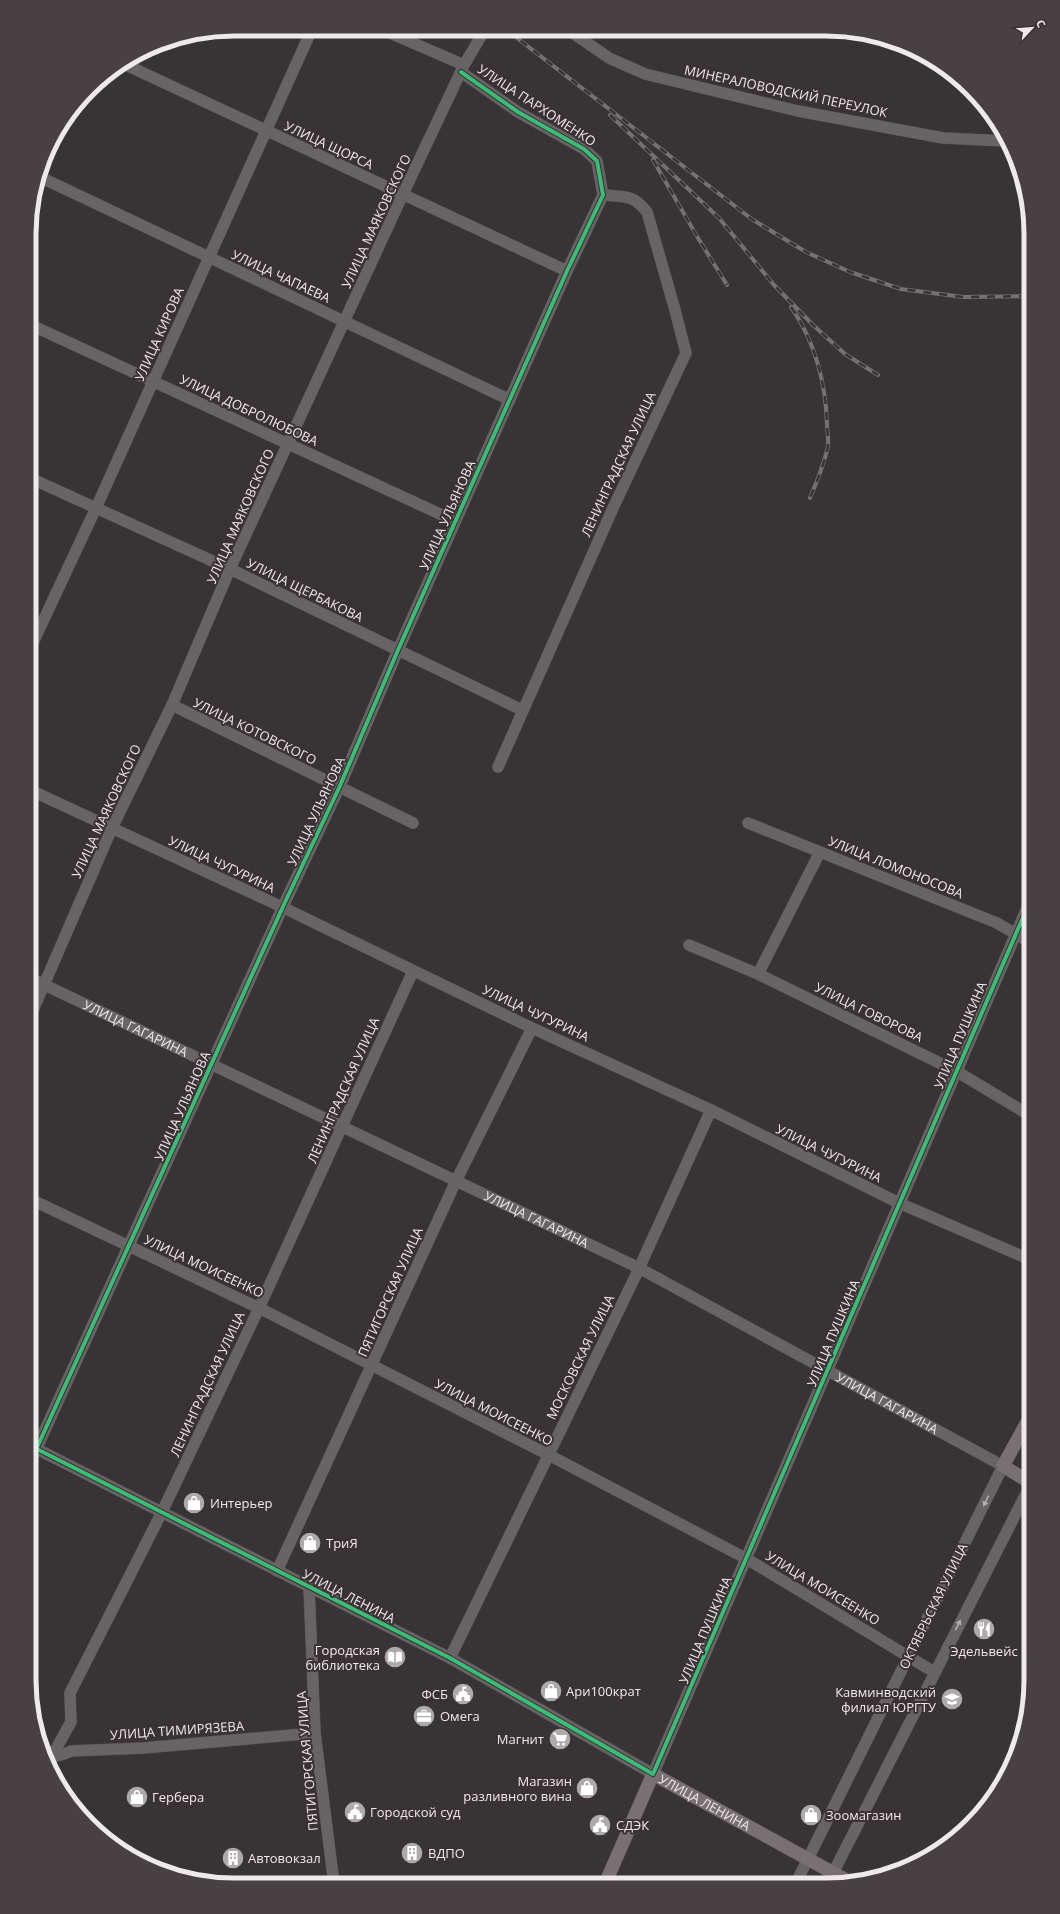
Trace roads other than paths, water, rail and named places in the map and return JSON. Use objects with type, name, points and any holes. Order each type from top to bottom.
[{"type":"main road","name":"ОКТЯБРЬСКАЯ УЛИЦА","points":[[1003,1466],[1024,1428]]},
{"type":"main road","name":"УЛИЦА ГАГАРИНА","points":[[1003,1466],[1024,1480]]},
{"type":"main road","name":"УЛИЦА ЛЕНИНА","points":[[653,1774],[807,1860],[829,1878]]},
{"type":"main road","name":"УЛИЦА ПУШКИНА","points":[[607,1878],[653,1774]]},
{"type":"street","name":"УЛИЦА КИРОВА","points":[[36,630],[96,508],[309,36]]},
{"type":"street","name":"УЛИЦА ПАРХОМЕНКО","points":[[395,36],[463,69],[518,112],[584,149],[597,161],[603,195]]},
{"type":"street","name":"УЛИЦА МАЯКОВСКОГО","points":[[36,1003],[112,828],[172,705],[230,569],[403,194],[463,69],[481,36]]},
{"type":"street","name":"МИНЕРАЛОВОДСКИЙ ПЕРЕУЛОК","points":[[577,36],[609,58],[645,74],[798,111],[943,138],[1001,141]]},
{"type":"street","name":"УЛИЦА ЩОРСА","points":[[129,66],[567,271]]},
{"type":"street","name":"УЛИЦА ЧАПАЕВА","points":[[44,180],[510,400]]},
{"type":"street","name":"УЛИЦА УЛЬЯНОВА","points":[[36,1441],[129,1246],[282,907],[339,788],[455,521],[567,271],[603,195]]},
{"type":"street","name":"ЛЕНИНГРАДСКАЯ УЛИЦА","points":[[498,767],[522,710],[623,487],[686,353],[647,212],[638,201],[625,197],[603,195]]},
{"type":"street","name":"УЛИЦА ДОБРОЛЮБОВА","points":[[36,327],[455,521]]},
{"type":"street","name":"УЛИЦА ЩЕРБАКОВА","points":[[36,481],[230,569],[522,710]]},
{"type":"street","name":"УЛИЦА КОТОВСКОГО","points":[[172,705],[412,823]]},
{"type":"street","name":"УЛИЦА ЧУГУРИНА","points":[[36,793],[282,907],[532,1028],[711,1110],[899,1203],[1024,1257]]},
{"type":"street","name":"УЛИЦА ЛОМОНОСОВА","points":[[748,823],[997,923],[1024,938]]},
{"type":"street","points":[[758,974],[820,852]]},
{"type":"street","name":"УЛИЦА ПУШКИНА","points":[[653,1774],[1024,914]]},
{"type":"street","name":"УЛИЦА ГОВОРОВА","points":[[689,945],[758,974],[956,1071],[1024,1112]]},
{"type":"street","name":"ЛЕНИНГРАДСКАЯ УЛИЦА","points":[[50,1753],[71,1722],[70,1693],[162,1512],[259,1308],[413,971]]},
{"type":"street","name":"УЛИЦА ГАГАРИНА","points":[[36,981],[639,1268],[1003,1466]]},
{"type":"street","name":"ПЯТИГОРСКАЯ УЛИЦА","points":[[277,1571],[456,1181],[532,1028]]},
{"type":"street","name":"МОСКОВСКАЯ УЛИЦА","points":[[450,1658],[639,1268],[711,1110]]},
{"type":"street","name":"УЛИЦА МОИСЕЕНКО","points":[[36,1202],[259,1308],[549,1455],[747,1558],[934,1672]]},
{"type":"street","name":"УЛИЦА ЛЕНИНА","points":[[36,1449],[450,1658],[653,1774]]},
{"type":"street","name":"ОКТЯБРЬСКАЯ УЛИЦА","points":[[798,1878],[1003,1466]]},
{"type":"street","points":[[831,1878],[1024,1498]]},
{"type":"street","name":"ПЯТИГОРСКАЯ УЛИЦА","points":[[309,1587],[315,1732],[333,1878]]},
{"type":"street","name":"УЛИЦА ТИМИРЯЗЕВА","points":[[51,1757],[60,1756],[71,1751],[143,1748],[315,1732]]},
{"type":"railway","points":[[514,36],[753,220],[806,252],[850,272],[901,289],[963,297],[1024,296]]},
{"type":"railway","points":[[610,115],[719,218],[774,285],[813,325],[845,354],[878,375]]},
{"type":"railway","points":[[653,160],[727,285]]},
{"type":"railway","points":[[791,307],[807,334],[813,348],[818,363],[826,410],[828,446],[810,498]]},
{"type":"place","name":"Интерьер","points":[[194,1503]]},
{"type":"place","name":"ТриЯ","points":[[310,1543]]},
{"type":"place","name":"Эдельвейс","points":[[984,1629]]},
{"type":"place","name":"Городская библиотека","points":[[395,1657]]},
{"type":"place","name":"Ари100крат","points":[[551,1691]]},
{"type":"place","name":"ФСБ","points":[[463,1694]]},
{"type":"place","name":"Кавминводский филиал ЮРГТУ","points":[[952,1699]]},
{"type":"place","name":"Омега","points":[[424,1716]]},
{"type":"place","name":"Магнит","points":[[560,1739]]},
{"type":"place","name":"Магазин разливного вина","points":[[587,1788]]},
{"type":"place","name":"Гербера","points":[[137,1797]]},
{"type":"place","name":"Городской суд","points":[[355,1812]]},
{"type":"place","name":"Зоомагазин","points":[[811,1815]]},
{"type":"place","name":"СДЭК","points":[[600,1825]]},
{"type":"place","name":"ВДПО","points":[[412,1853]]},
{"type":"place","name":"Автовокзал","points":[[233,1858]]}]
